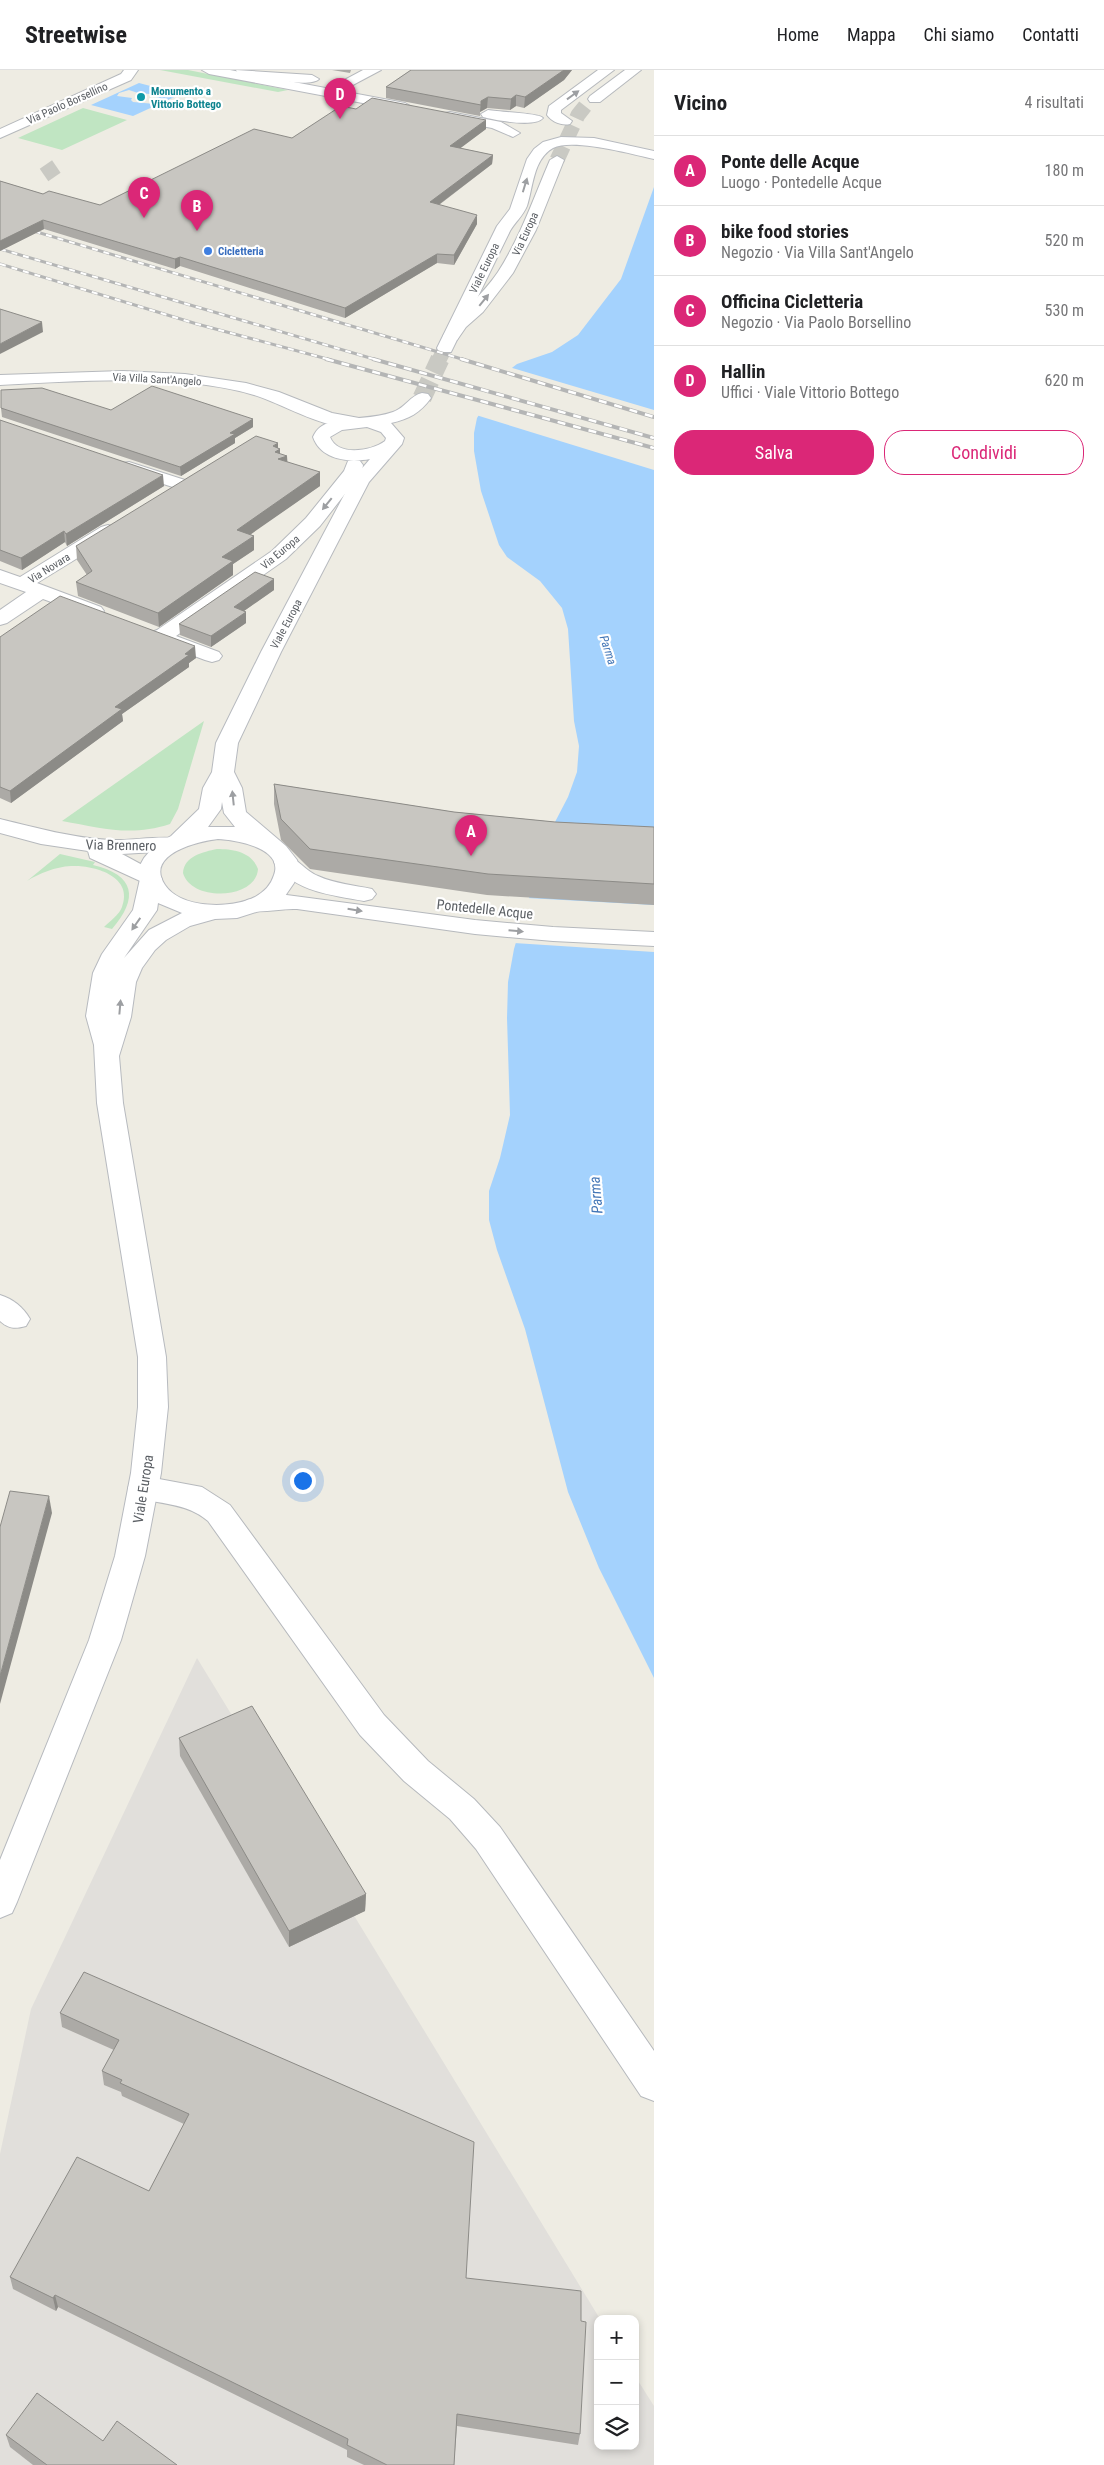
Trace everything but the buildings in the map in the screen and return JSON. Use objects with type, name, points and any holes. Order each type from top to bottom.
[{"type":"main road","name":"Via Paolo Borsellino","points":[[0,134],[126,77],[131,70]]},
{"type":"main road","points":[[209,70],[329,92],[418,105],[342,85],[265,70]]},
{"type":"main road","points":[[243,70],[272,76],[312,79]]},
{"type":"main road","points":[[329,92],[374,70]]},
{"type":"main road","points":[[607,70],[554,109],[554,115],[570,123],[593,139],[654,155]]},
{"type":"main road","points":[[586,105],[634,70]]},
{"type":"main road","points":[[570,123],[437,109],[496,124],[521,139],[558,141],[593,139],[654,146]]},
{"type":"main road","points":[[521,139],[511,128],[514,123],[536,118]]},
{"type":"main road","name":"Via Europa","points":[[504,228],[515,215],[538,153],[548,144],[569,138],[576,133],[570,123]]},
{"type":"main road","name":"Via Europa","points":[[448,342],[460,324],[477,309],[505,273],[528,230],[557,160]]},
{"type":"main road","name":"Via Europa","points":[[504,228],[503,215],[516,165]]},
{"type":"main road","name":"Viale Europa","points":[[448,342],[504,228]]},
{"type":"main road","name":"Via Villa Sant'Angelo","points":[[0,380],[118,377],[207,382],[263,392],[335,420],[357,422]]},
{"type":"main road","points":[[420,401],[414,418],[391,446],[378,453],[346,454],[327,445],[328,429],[402,415],[420,401]]},
{"type":"main road","points":[[309,411],[327,445],[357,472]]},
{"type":"main road","points":[[357,422],[387,428],[395,438],[391,446]]},
{"type":"main road","name":"Via Europa","points":[[212,656],[152,633],[280,556],[313,522],[353,472],[357,472],[391,446]]},
{"type":"main road","points":[[109,460],[182,485]]},
{"type":"main road","name":"Viale Europa","points":[[172,844],[187,835],[210,809],[214,788],[223,772],[225,750],[230,736],[357,472]]},
{"type":"main road","points":[[165,496],[198,476]]},
{"type":"main road","name":"Via Novara","points":[[22,584],[123,522]]},
{"type":"main road","points":[[0,576],[115,619]]},
{"type":"main road","points":[[0,619],[41,591]]},
{"type":"main road","name":"Viale Europa","points":[[223,772],[231,788],[234,808],[238,818],[278,854],[298,875],[312,894]]},
{"type":"main road","name":"Via Brennero","points":[[0,826],[70,843],[115,858],[151,879]]},
{"type":"main road","points":[[256,905],[273,895],[284,882],[286,875],[278,854],[247,836],[218,832],[198,835],[172,844],[155,859],[151,879],[159,892],[174,903],[196,910],[220,912],[279,901],[312,894],[475,927],[553,934],[654,939]]},
{"type":"main road","name":"Via Brennero","points":[[70,843],[135,847],[172,844]]},
{"type":"main road","name":"Viale Europa","points":[[0,1902],[83,1699],[105,1640],[130,1556],[149,1451],[153,1373],[110,1103],[108,1054],[98,1016],[101,986],[114,954],[145,910],[151,879]]},
{"type":"main road","name":"Pontedelle Acque","points":[[312,894],[364,894],[483,910],[654,920]]},
{"type":"main road","name":"Viale Europa","points":[[108,1054],[119,1015],[124,984],[130,968],[141,952],[156,936],[173,924],[191,916],[220,912]]},
{"type":"main road","points":[[143,1488],[169,1491],[181,1496],[191,1495],[211,1506],[219,1513],[372,1725],[416,1771],[462,1809],[488,1838],[654,2083]]},
{"type":"shaded area","points":[[197,1658],[598,2315],[594,2315],[594,2450],[639,2450],[639,2382],[654,2406],[654,2465],[0,2465],[0,2154],[31,2009]]},
{"type":"green space","points":[[160,70],[188,70],[288,90],[278,92]]},
{"type":"green space","points":[[83,108],[127,120],[62,150],[18,138]]},
{"type":"green space","points":[[204,721],[178,809],[170,824],[156,828],[129,831],[62,821]]},
{"type":"green space","points":[[217,849],[235,851],[247,855],[255,863],[258,869],[255,879],[247,887],[236,892],[210,893],[198,889],[188,882],[183,873],[187,862],[195,856]]},
{"type":"green space","points":[[60,854],[95,862],[93,865],[107,869],[125,881],[129,898],[121,918],[112,929],[104,927],[121,910],[124,896],[122,887],[110,874],[100,870],[71,866],[48,871],[27,881]]},
{"type":"water","points":[[139,83],[181,94],[133,116],[91,105]],"holes":[[[129,90],[150,94],[165,100],[155,104],[133,102],[132,98],[117,96],[119,93]]]},
{"type":"water","name":"Parma","points":[[654,187],[654,1678],[599,1568],[568,1492],[525,1329],[497,1250],[489,1220],[489,1191],[500,1158],[510,1115],[507,1018],[508,982],[514,949],[542,854],[568,797],[577,772],[579,746],[574,721],[568,629],[562,608],[540,581],[507,557],[499,545],[481,491],[474,451],[474,433],[477,418],[504,374],[517,364],[552,352],[578,335],[621,279]]},
{"type":"pier","points":[[509,367],[654,410],[654,470],[476,415],[493,384]]},
{"type":"pier","points":[[527,898],[654,905],[654,952],[514,943]]},
{"type":"tunnel","points":[[557,160],[578,115],[586,105]]},
{"type":"tunnel","points":[[44,175],[57,166]]},
{"type":"tunnel","points":[[439,360],[445,348]]},
{"type":"tunnel","points":[[422,398],[440,359]]},
{"type":"railway","points":[[0,221],[465,360]]},
{"type":"railway","points":[[0,249],[377,360]]},
{"type":"railway","points":[[0,264],[197,324],[331,360]]},
{"type":"railway","points":[[326,359],[654,448]]},
{"type":"railway","points":[[373,359],[654,438]]},
{"type":"railway","points":[[461,359],[654,417]]},
{"type":"place","name":"Monumento a Vittorio Bottego","points":[[141,97]]},
{"type":"place","name":"Hallin","points":[[340,119]]},
{"type":"place","name":"Officina Cicletteria","points":[[144,218]]},
{"type":"place","name":"bike food stories","points":[[197,231]]},
{"type":"place","name":"Cicletteria","points":[[208,251]]},
{"type":"place","name":"Ponte delle Acque","points":[[471,856]]}]
